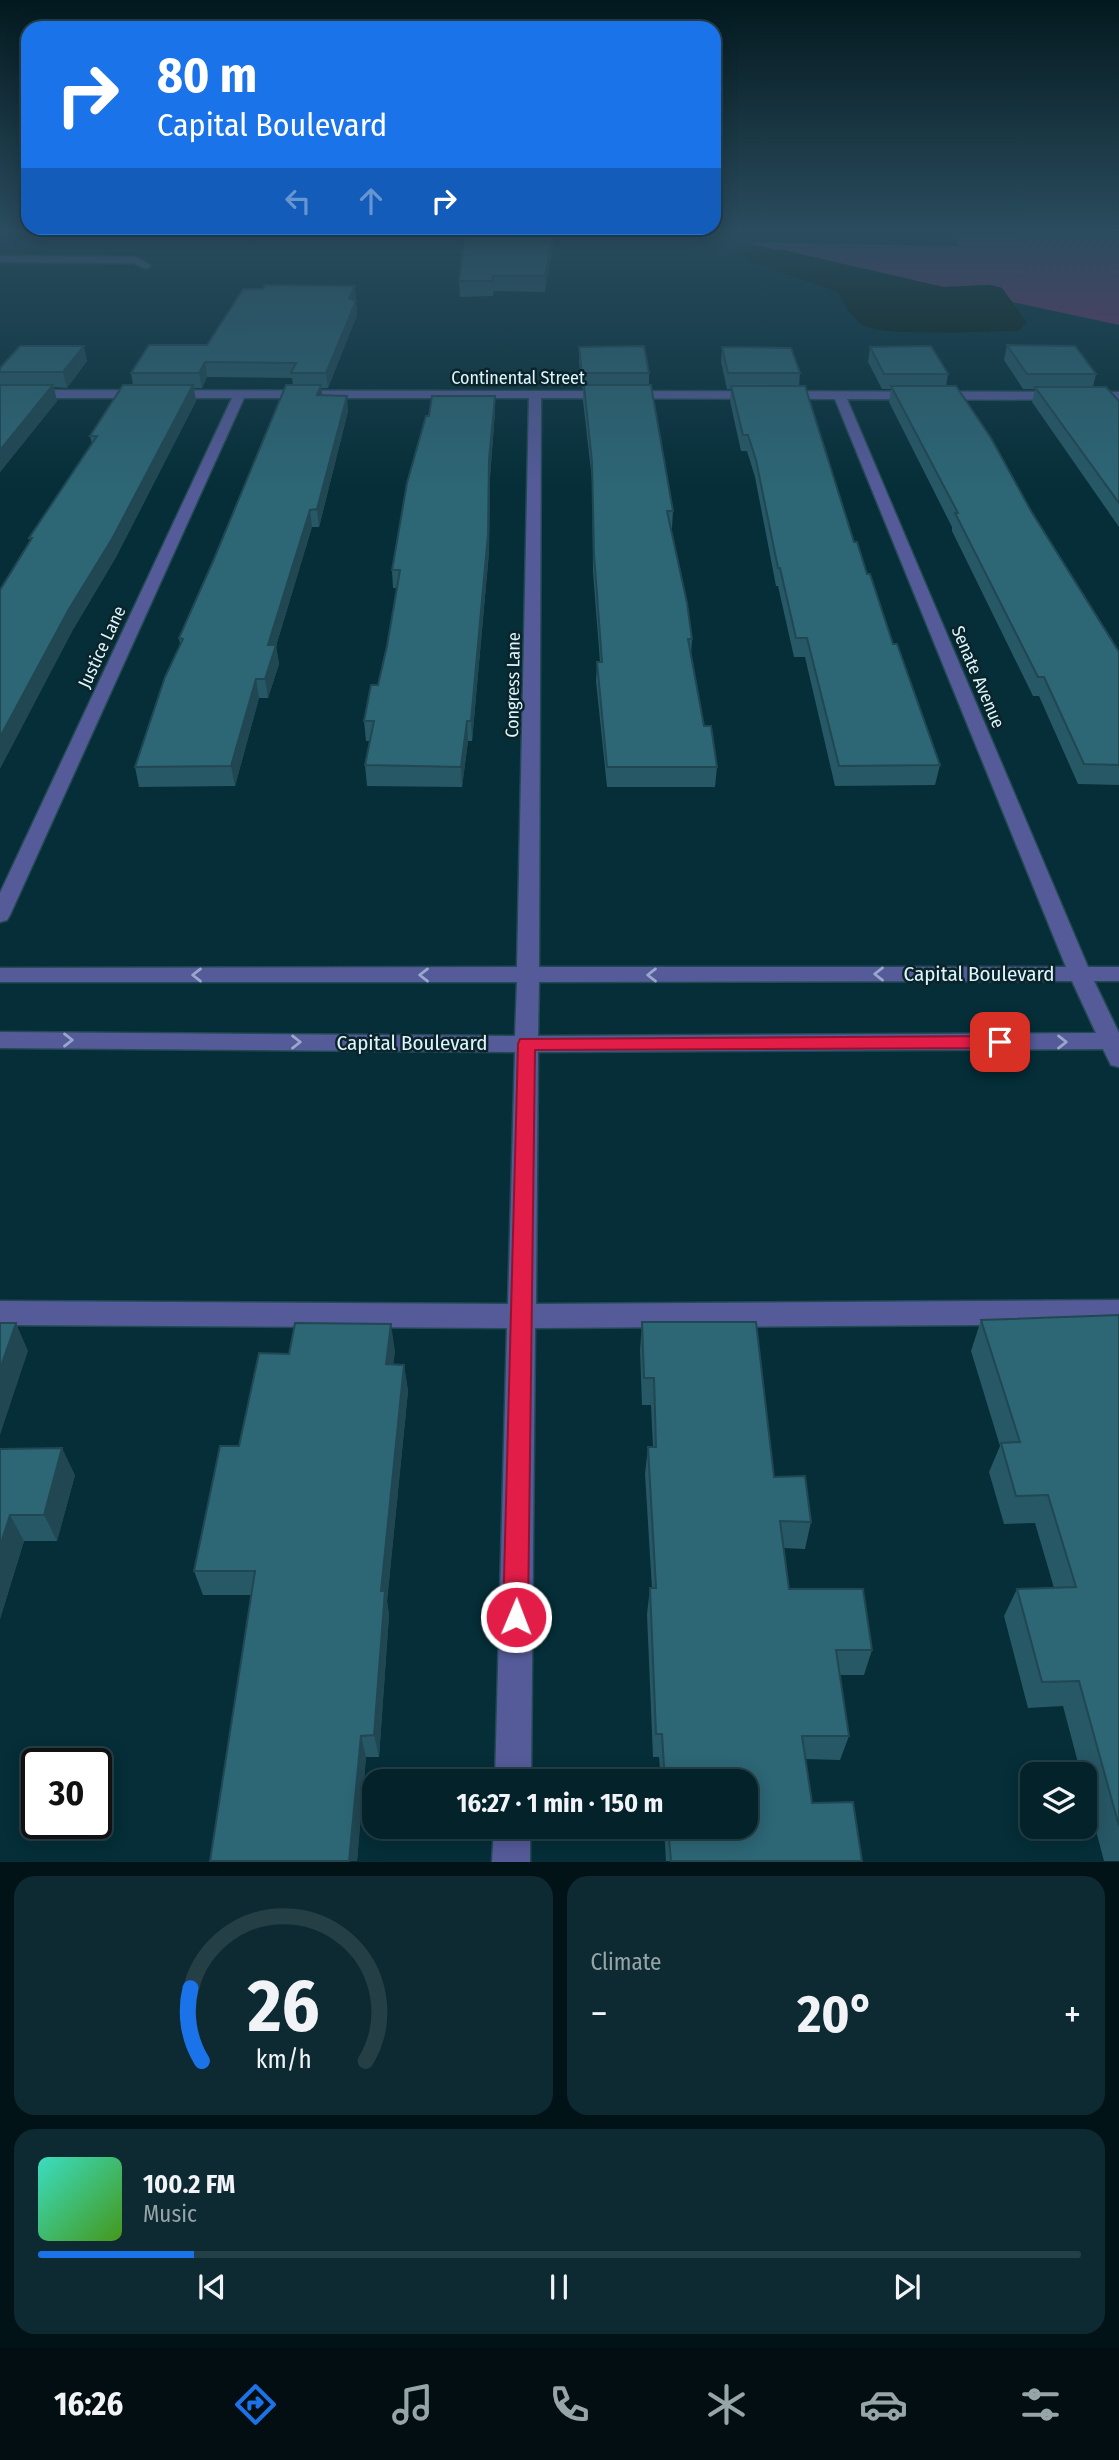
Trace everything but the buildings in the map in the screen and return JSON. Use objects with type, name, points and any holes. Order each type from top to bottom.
[{"type":"street","name":"Continental Street","points":[[0,394],[1119,396]]},
{"type":"street","name":"Senate Avenue","points":[[839,394],[1080,974],[1116,1047]]},
{"type":"street","name":"Justice Lane","points":[[0,915],[239,395]]},
{"type":"street","name":"Congress Lane","points":[[513,1769],[536,396]]},
{"type":"street","name":"Capital Boulevard","points":[[0,975],[1119,974]]},
{"type":"street","name":"Capital Boulevard","points":[[0,1040],[1116,1047]]},
{"type":"street","points":[[0,1313],[521,1316],[1119,1312]]},
{"type":"street","points":[[511,1861],[512,1839]]},
{"type":"shaded area","points":[[853,316],[1022,316],[1027,323],[1018,331],[916,332],[878,329],[865,326]]},
{"type":"shaded area","points":[[1077,316],[1119,316],[1119,325]]},
{"type":"route","points":[[516,1617],[526,1044],[1000,1042]]}]
